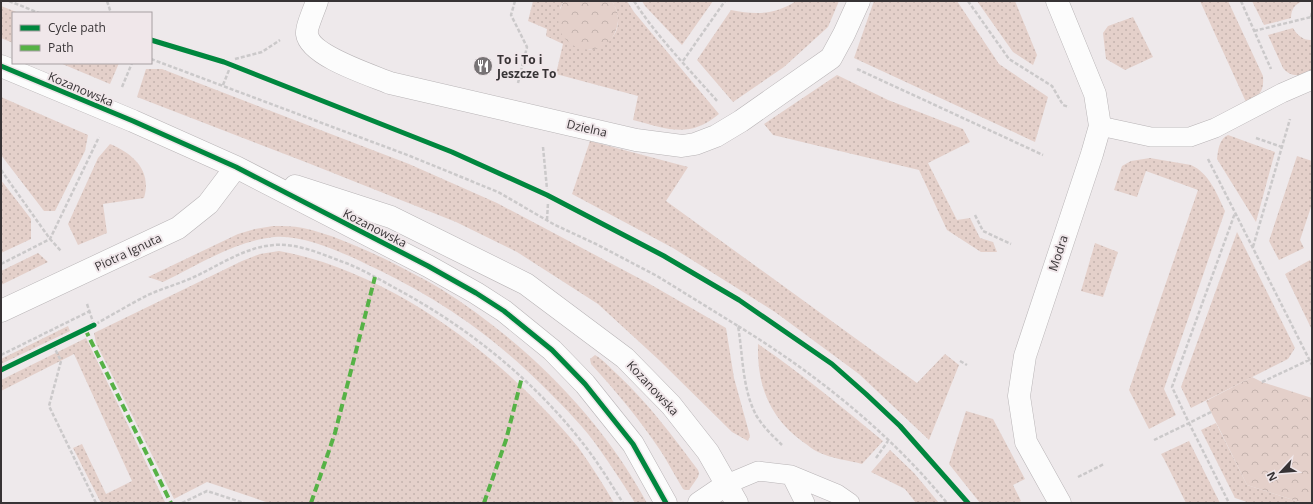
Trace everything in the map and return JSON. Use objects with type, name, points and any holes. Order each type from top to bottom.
[{"type":"street","name":"Dzielna","points":[[317,1],[307,32],[309,40],[326,55],[352,68],[390,83],[636,140],[682,146],[695,144],[716,136],[737,124],[831,58],[859,1]]},
{"type":"street","name":"Modra","points":[[1057,1],[1095,94],[1098,118],[1092,154],[1025,356],[1019,396],[1026,442],[1060,503]]},
{"type":"street","name":"Kozanowska","points":[[1,66],[133,121],[236,167],[428,266],[476,293],[504,311],[552,350],[585,384],[632,444],[666,503]]},
{"type":"street","name":"Kozanowska","points":[[236,167],[391,217],[526,284],[625,358],[671,405],[708,452],[737,503]]},
{"type":"street","name":"Piotra Ignuta","points":[[1,311],[178,228],[208,204],[236,167]]},
{"type":"street","points":[[699,503],[726,484]]},
{"type":"lane","points":[[1098,118],[1151,137],[1190,138],[1218,126],[1306,82]]},
{"type":"lane","points":[[726,484],[758,471],[791,476],[837,494],[850,503]]},
{"type":"lane","points":[[791,476],[805,503]]},
{"type":"path","points":[[10,1],[37,12]]},
{"type":"path","points":[[107,1],[111,12]]},
{"type":"path","points":[[511,111],[527,47],[511,15],[515,1]]},
{"type":"path","points":[[634,1],[682,61],[737,124]]},
{"type":"path","points":[[682,61],[725,1]]},
{"type":"path","points":[[968,1],[1009,59],[1052,86],[1063,106],[1084,111],[1098,118]]},
{"type":"path","points":[[1241,1],[1282,93]]},
{"type":"path","points":[[1254,31],[1311,18],[1312,12]]},
{"type":"path","points":[[235,59],[262,52],[279,41],[282,36]]},
{"type":"path","points":[[831,58],[1043,155]]},
{"type":"path","points":[[152,59],[404,154],[498,192],[547,221],[596,244],[657,276],[776,350],[824,385],[888,440],[928,480],[947,503]]},
{"type":"path","points":[[121,89],[132,64]]},
{"type":"path","points":[[223,85],[230,70]]},
{"type":"path","points":[[1252,247],[1306,82]]},
{"type":"path","points":[[540,117],[545,192]]},
{"type":"path","points":[[1196,135],[1312,365]]},
{"type":"path","points":[[1,264],[50,238],[99,136]]},
{"type":"path","points":[[1,170],[50,238],[62,252]]},
{"type":"path","points":[[547,221],[548,203]]},
{"type":"path","points":[[1229,503],[1172,387],[1235,213]]},
{"type":"path","points":[[975,215],[983,231],[1011,244]]},
{"type":"path","points":[[87,304],[90,311],[92,326],[150,295],[193,277],[240,254],[257,248],[275,245],[295,246],[315,251],[361,270],[414,298],[452,321],[498,356],[522,377],[586,446],[623,503]]},
{"type":"path","points":[[1,354],[90,311]]},
{"type":"path","points":[[738,326],[747,385],[756,414],[767,430],[786,449]]},
{"type":"path","points":[[47,348],[60,342]]},
{"type":"path","points":[[53,345],[61,361],[49,406],[96,503]]},
{"type":"path","points":[[1262,382],[1309,360]]},
{"type":"path","points":[[960,361],[967,365]]},
{"type":"path","points":[[1154,440],[1211,412]]},
{"type":"path","points":[[876,458],[888,440]]},
{"type":"path","points":[[1072,481],[1104,464]]},
{"type":"path","points":[[182,503],[207,491],[244,503]]},
{"type":"green space","points":[[533,1],[564,1],[560,8],[589,50],[606,43],[616,32],[618,18],[612,1],[627,1],[634,12],[719,114],[698,127],[678,130],[668,129],[633,120],[638,96],[556,74],[563,44],[546,36],[547,29],[528,21]]},
{"type":"green space","points":[[564,1],[612,1],[616,8],[618,22],[616,30],[609,42],[599,48],[587,50],[576,47],[566,40],[560,30],[559,16]]},
{"type":"green space","points":[[642,1],[713,1],[682,45]]},
{"type":"green space","points":[[796,1],[839,1],[828,27],[784,67],[733,102],[697,60],[731,10],[748,13],[765,13],[788,6]]},
{"type":"green space","points":[[874,1],[957,1],[999,64],[1048,97],[1035,142],[854,58]]},
{"type":"green space","points":[[977,1],[1015,1],[1037,55],[1033,65],[1013,52]]},
{"type":"green space","points":[[1200,1],[1228,1],[1263,76],[1262,89],[1258,95],[1246,102]]},
{"type":"green space","points":[[1252,1],[1303,1],[1294,7],[1291,18],[1264,25]]},
{"type":"green space","points":[[1,6],[16,12],[12,12],[12,43],[1,38]]},
{"type":"green space","points":[[1133,17],[1153,57],[1125,70],[1106,59],[1103,33],[1108,26]]},
{"type":"green space","points":[[1293,28],[1301,37],[1306,40],[1312,40],[1312,71],[1300,75],[1293,75],[1283,68],[1268,35]]},
{"type":"green space","points":[[62,64],[119,64],[110,84]]},
{"type":"green space","points":[[146,69],[162,69],[409,164],[497,203],[648,283],[726,328],[734,378],[750,436],[748,441],[732,432],[659,360],[598,304],[517,252],[456,222],[137,97]]},
{"type":"green space","points":[[837,75],[888,100],[963,129],[970,142],[928,163],[957,220],[970,218],[980,238],[993,242],[997,252],[981,252],[947,230],[919,170],[773,135],[764,124]]},
{"type":"green space","points":[[1,97],[88,135],[85,151],[55,211],[44,211],[1,155]]},
{"type":"green space","points":[[1228,135],[1275,152],[1256,222],[1217,159],[1221,142]]},
{"type":"green space","points":[[590,141],[688,167],[666,201],[917,383],[945,354],[959,365],[929,440],[859,374],[775,312],[673,248],[572,194]]},
{"type":"green space","points":[[110,144],[127,153],[139,165],[145,180],[146,188],[144,198],[103,204],[107,233],[78,245],[68,224],[98,158]]},
{"type":"green space","points":[[1297,156],[1312,161],[1312,204],[1300,240],[1304,248],[1279,260],[1269,241]]},
{"type":"green space","points":[[1150,158],[1191,165],[1203,173],[1212,185],[1225,211],[1164,389],[1176,415],[1149,429],[1129,390],[1198,190],[1146,171],[1137,197],[1114,190],[1122,166],[1131,161]]},
{"type":"green space","points":[[1,180],[31,219],[31,239],[1,253]]},
{"type":"green space","points":[[273,226],[292,226],[334,237],[385,259],[427,281],[472,310],[531,357],[558,383],[607,440],[647,503],[635,503],[604,456],[581,426],[546,389],[505,351],[462,318],[440,304],[392,277],[345,254],[309,241],[296,238],[274,237],[245,243],[203,261],[163,282],[148,277],[238,234]]},
{"type":"green space","points":[[1237,232],[1295,348],[1288,359],[1191,408],[1181,387]]},
{"type":"green space","points":[[1095,243],[1118,252],[1103,297],[1081,291]]},
{"type":"green space","points":[[279,251],[315,260],[351,272],[386,289],[420,308],[484,353],[513,378],[569,436],[597,475],[614,503],[269,503],[207,482],[174,499],[96,343],[94,333],[242,261],[260,254]]},
{"type":"green space","points":[[38,253],[48,262],[1,285],[1,271]]},
{"type":"green space","points":[[1310,260],[1312,264],[1312,330],[1285,274]]},
{"type":"green space","points":[[68,326],[70,331],[1,364],[1,359]]},
{"type":"green space","points":[[86,338],[165,502],[163,503],[101,503],[73,448],[82,444],[106,494],[132,481],[74,354],[1,391],[1,380]]},
{"type":"green space","points":[[758,344],[837,403],[883,441],[862,464],[829,456],[816,451],[803,442],[781,422],[767,399],[763,386],[758,359]]},
{"type":"green space","points":[[595,355],[640,397],[698,470],[698,477],[689,490],[683,489],[644,427],[591,364],[590,359]]},
{"type":"green space","points":[[1252,377],[1262,382],[1312,398],[1312,503],[1303,503],[1247,485],[1211,412],[1206,401]]},
{"type":"green space","points":[[966,411],[993,419],[1025,479],[1013,485],[1021,501],[1018,503],[980,503],[949,464]]},
{"type":"green space","points":[[1216,423],[1247,485],[1303,503],[1250,503],[1235,498],[1201,430]]},
{"type":"green space","points":[[1189,441],[1220,503],[1186,503],[1161,454]]},
{"type":"green space","points":[[890,450],[914,473],[939,503],[916,503],[905,489],[871,472]]},
{"type":"marked path","points":[[311,503],[335,433],[375,277]]},
{"type":"marked path","points":[[85,329],[171,503]]},
{"type":"marked path","points":[[484,503],[506,440],[522,377]]},
{"type":"cycle path","points":[[152,40],[224,62],[452,152],[547,195],[664,256],[739,300],[832,364],[900,426],[968,503]]},
{"type":"cycle path","points":[[1,66],[133,121],[236,167],[428,266],[476,293],[504,311],[552,350],[585,384],[633,444],[666,503]]},
{"type":"cycle path","points":[[1,370],[94,325]]},
{"type":"place","name":"To i To i Jeszcze To","points":[[483,66]]}]
